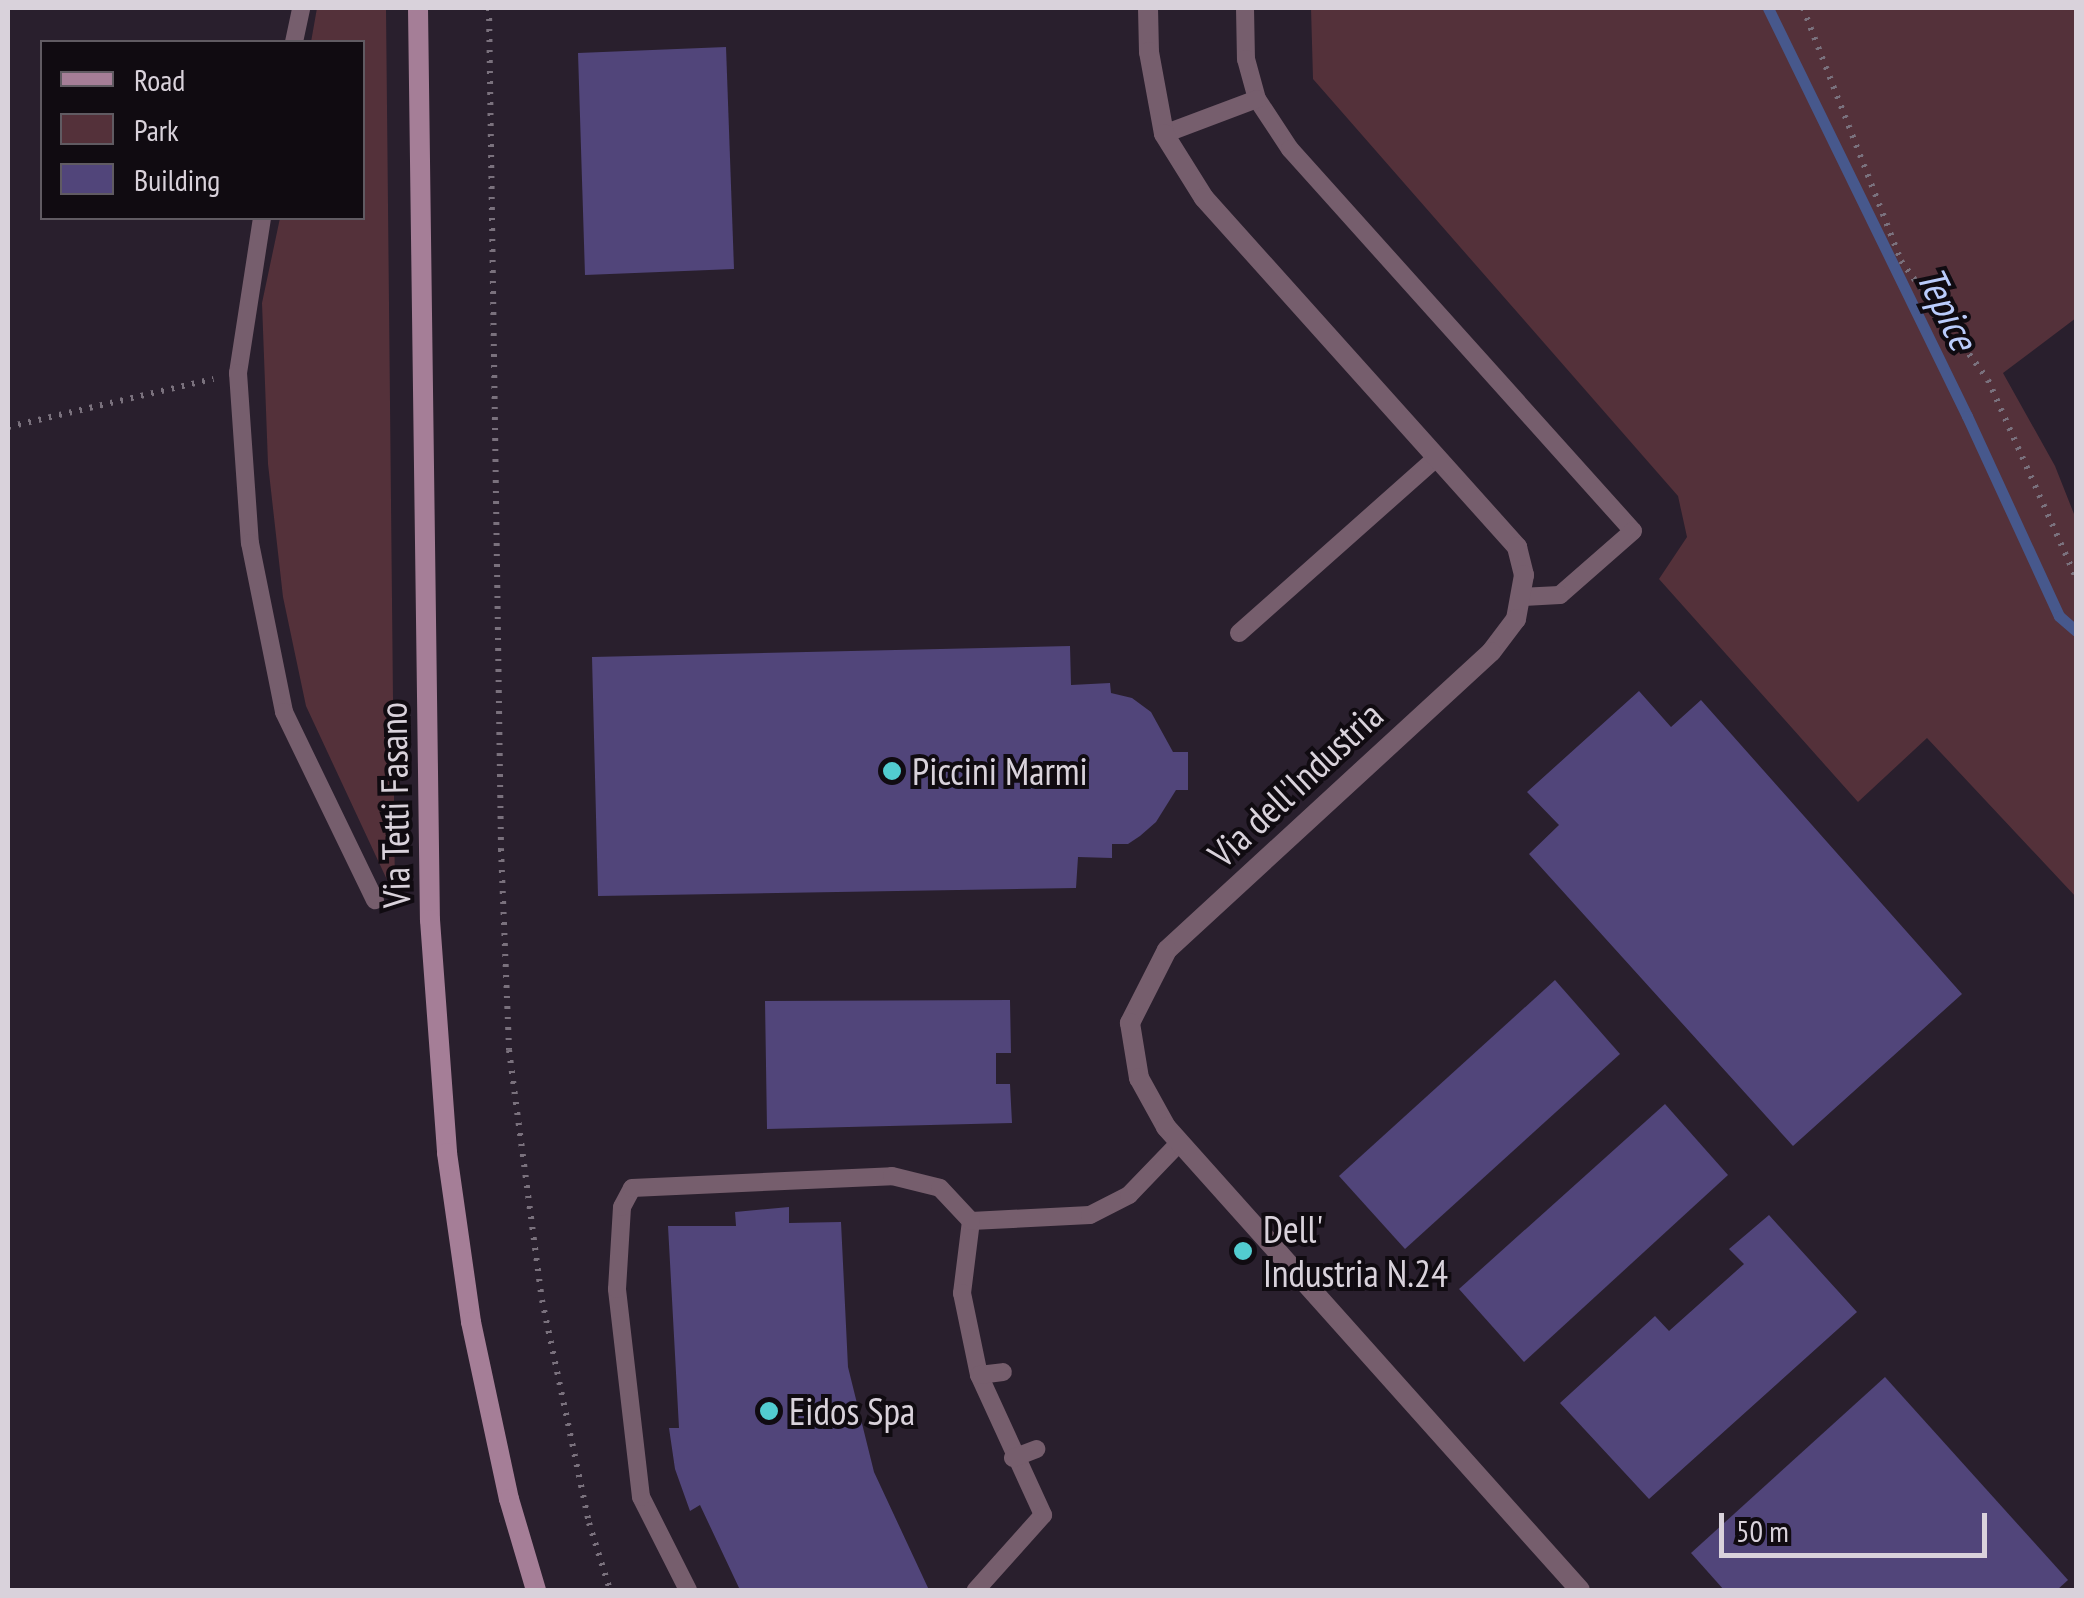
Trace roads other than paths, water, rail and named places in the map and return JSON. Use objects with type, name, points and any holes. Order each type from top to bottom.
[{"type":"main road","name":"Via Tetti Fasano","points":[[418,8],[430,920],[446,1153],[471,1322],[509,1499],[536,1590]]},
{"type":"street","points":[[1148,8],[1149,52],[1164,134],[1204,198],[1516,547],[1524,574],[1522,597]]},
{"type":"street","name":"Via dell'Industria","points":[[1522,597],[1516,619],[1491,652],[1168,950],[1130,1023],[1139,1078],[1166,1127],[1580,1590]]},
{"type":"lane","points":[[294,40],[301,8]]},
{"type":"lane","points":[[1244,8],[1246,59],[1257,99],[1290,150],[1633,532],[1560,596],[1522,597]]},
{"type":"lane","points":[[1164,134],[1257,99]]},
{"type":"lane","points":[[262,220],[238,373],[250,543],[284,712],[375,900]]},
{"type":"lane","points":[[1239,633],[1436,458]]},
{"type":"lane","points":[[688,1590],[641,1497],[617,1289],[622,1207],[632,1188],[892,1176],[940,1188],[971,1221],[1090,1215],[1128,1195],[1180,1143]]},
{"type":"lane","points":[[971,1221],[962,1293],[978,1375],[1013,1458],[1043,1515],[976,1590]]},
{"type":"lane","points":[[978,1375],[1003,1372]]},
{"type":"lane","points":[[1013,1458],[1036,1449]]},
{"type":"waterway","name":"Tepice","points":[[1768,8],[1967,416],[2059,616],[2076,631]]},
{"type":"place","name":"Piccini Marmi","points":[[892,771]]},
{"type":"place","name":"Dell' Industria N.24","points":[[1243,1251]]},
{"type":"place","name":"Eidos Spa","points":[[769,1411]]}]
